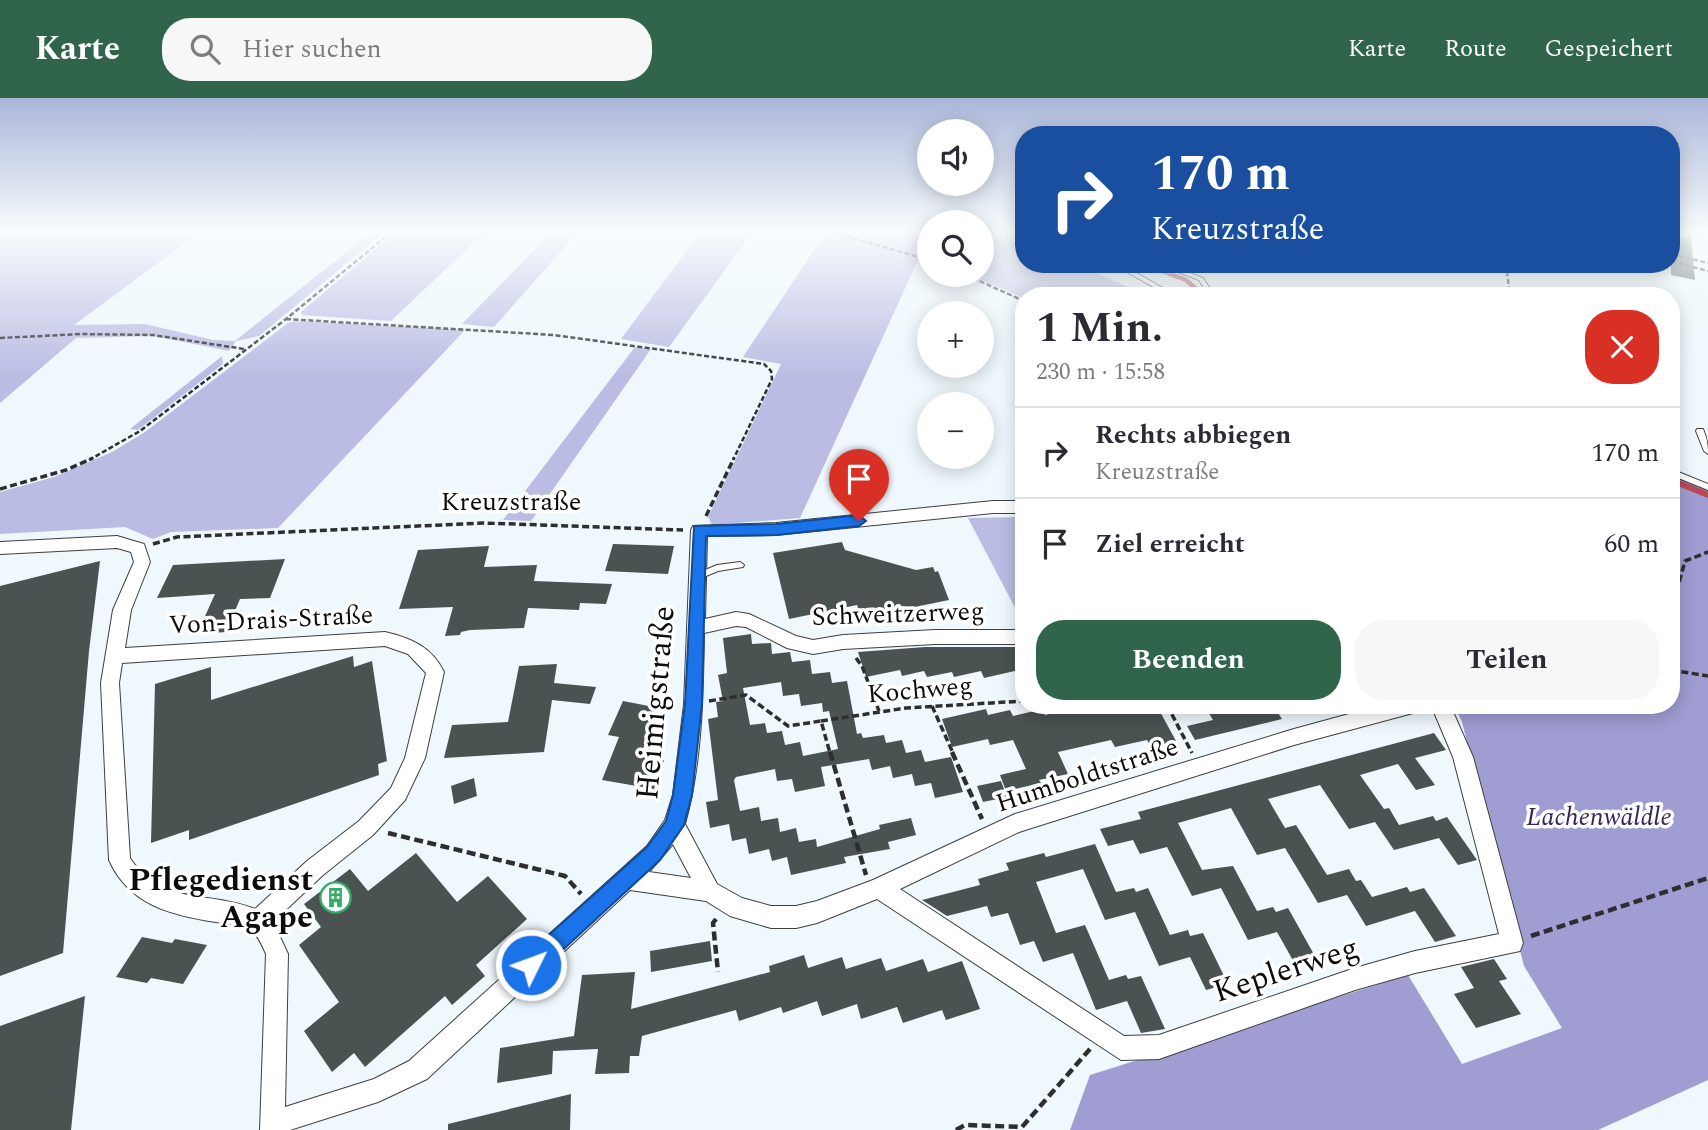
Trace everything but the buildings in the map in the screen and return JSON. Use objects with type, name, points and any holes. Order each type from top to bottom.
[{"type":"street","points":[[699,530],[776,529],[944,517],[1015,508]]},
{"type":"street","name":"Heimigstraße","points":[[272,1126],[378,1090],[418,1070],[654,853],[674,825],[682,795],[693,704],[699,530]]},
{"type":"street","points":[[0,548],[117,542],[138,548],[142,562],[122,610],[110,683],[120,860],[127,874],[143,891],[166,901],[258,921],[270,937],[277,954],[272,1126]]},
{"type":"street","name":"Schweitzerweg","points":[[696,628],[736,619],[749,621],[793,643],[813,646],[935,637],[1015,636]]},
{"type":"street","name":"Von-Drais-Straße","points":[[114,656],[384,639],[409,644],[423,655],[435,672],[415,758],[398,794],[366,828],[316,868],[258,921]]},
{"type":"street","name":"Humboldtstraße","points":[[627,879],[718,896],[738,908],[771,917],[796,917],[817,912],[875,889],[1016,824],[1294,737],[1380,714]]},
{"type":"street","points":[[1444,714],[1463,757],[1512,943]]},
{"type":"street","points":[[674,825],[718,896]]},
{"type":"street","name":"Keplerweg","points":[[875,889],[1121,1048],[1159,1046],[1367,976],[1415,962],[1512,943]]},
{"type":"lane","points":[[1142,278],[1158,287]]},
{"type":"lane","points":[[1700,431],[1708,451]]},
{"type":"lane","points":[[1680,476],[1708,487]]},
{"type":"lane","points":[[699,576],[717,568],[740,565]]},
{"type":"path","points":[[0,488],[65,470],[101,454],[140,431],[336,278]]},
{"type":"path","points":[[993,287],[1015,297]]},
{"type":"path","points":[[286,319],[554,335],[764,364],[771,371],[772,379],[699,530]]},
{"type":"path","points":[[0,338],[80,334],[153,335],[244,349]]},
{"type":"path","name":"Kreuzstraße","points":[[138,548],[177,537],[484,523],[699,530]]},
{"type":"path","points":[[1680,579],[1685,561],[1708,552]]},
{"type":"path","points":[[862,666],[879,711]]},
{"type":"path","points":[[1680,671],[1708,676]]},
{"type":"path","name":"Kochweg","points":[[693,704],[746,695],[788,726],[879,711],[1015,701]]},
{"type":"path","points":[[932,706],[990,837]]},
{"type":"path","points":[[1172,714],[1200,767]]},
{"type":"path","points":[[821,721],[875,889]]},
{"type":"path","points":[[366,828],[565,876],[594,909]]},
{"type":"path","points":[[1512,943],[1708,878]]},
{"type":"path","points":[[718,896],[713,923],[718,971]]},
{"type":"path","points":[[956,1130],[965,1125],[1022,1127],[1101,1037]]},
{"type":"shaded area","points":[[0,278],[138,278],[74,325],[145,324],[213,340],[235,341],[314,278],[329,278],[259,336],[236,341],[229,351],[154,336],[76,338],[0,403]]},
{"type":"shaded area","points":[[341,278],[436,278],[391,321],[302,315],[301,312]]},
{"type":"shaded area","points":[[507,278],[537,278],[494,327],[462,324]]},
{"type":"shaded area","points":[[666,278],[719,278],[669,347],[621,339]]},
{"type":"shaded area","points":[[795,278],[910,278],[800,518],[712,525],[708,517],[781,364],[743,357]]},
{"type":"shaded area","points":[[994,278],[1108,278],[1128,287],[1015,287],[1015,294],[994,285]]},
{"type":"shaded area","points":[[295,321],[465,330],[278,528],[171,532],[153,539],[125,527],[0,534],[0,492],[54,477],[112,452],[145,432],[288,323]]},
{"type":"shaded area","points":[[635,347],[651,349],[531,521],[503,520]]},
{"type":"shaded area","points":[[222,356],[223,364],[138,430],[130,429]]},
{"type":"shaded area","points":[[1015,517],[1015,608],[968,518]]},
{"type":"green space","name":"Lachenwäldle","points":[[1680,478],[1708,489],[1708,1080],[1598,1130],[1070,1130],[1090,1075],[1408,975],[1462,1064],[1562,1028],[1524,966],[1458,714],[1680,714]]},
{"type":"waterway","points":[[1181,278],[1194,287]]},
{"type":"waterway","points":[[1680,484],[1708,495]]},
{"type":"place","name":"Pflegedienst Agape","points":[[336,898]]},
{"type":"route","points":[[531,965],[654,853],[674,825],[682,795],[693,704],[699,530],[776,529],[859,521]]}]
